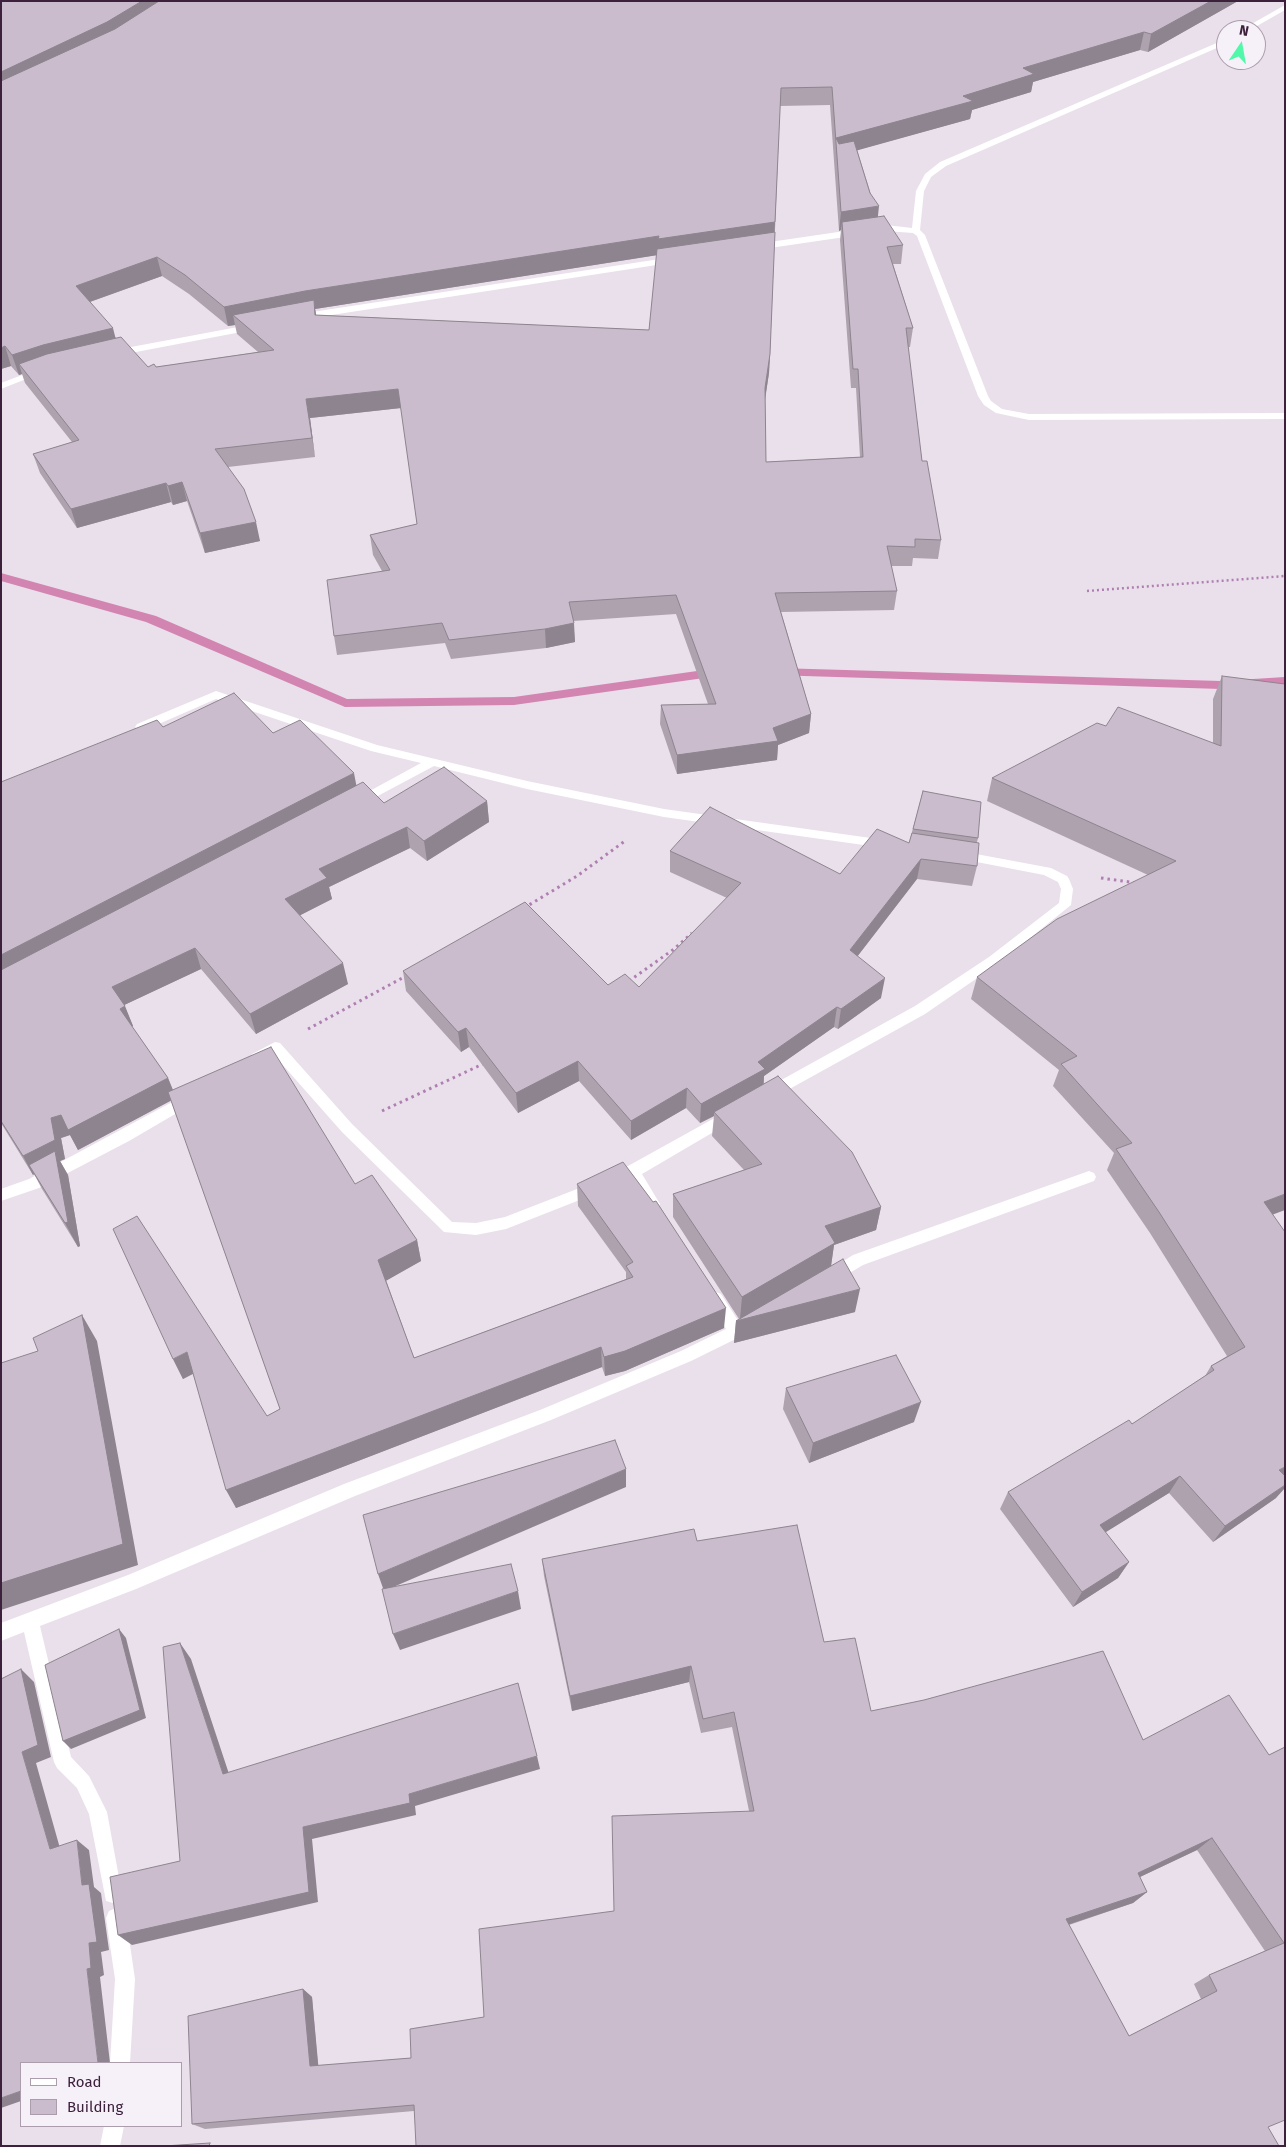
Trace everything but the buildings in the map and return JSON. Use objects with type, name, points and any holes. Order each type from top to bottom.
[{"type":"street","points":[[1262,20],[1285,7]]},
{"type":"street","points":[[916,231],[920,191],[928,176],[943,164],[1216,46]]},
{"type":"street","points":[[749,248],[886,228],[904,228],[916,231],[920,235],[983,396],[987,403],[999,411],[1030,417],[1285,416]]},
{"type":"street","points":[[291,319],[680,259]]},
{"type":"street","points":[[106,354],[263,325]]},
{"type":"street","points":[[1,386],[49,369]]},
{"type":"street","points":[[128,732],[216,695],[375,748],[527,785],[664,812],[897,846]]},
{"type":"street","points":[[348,808],[431,763]]},
{"type":"street","points":[[761,1098],[920,1010],[994,960],[1064,905],[1068,889],[1063,879],[1047,871],[946,853]]},
{"type":"street","points":[[244,1066],[275,1047],[347,1128],[448,1228],[476,1229],[506,1223],[633,1172],[744,1108]]},
{"type":"street","points":[[1,1196],[34,1184],[124,1137],[205,1090]]},
{"type":"street","points":[[633,1172],[659,1212]]},
{"type":"street","points":[[818,1284],[858,1260],[1089,1177]]},
{"type":"street","points":[[706,1284],[737,1332]]},
{"type":"street","points":[[1,1632],[130,1583],[350,1490],[554,1411],[686,1356],[737,1332],[761,1318]]},
{"type":"street","points":[[30,1622],[63,1762],[83,1782],[98,1812],[125,1979],[120,2062]]},
{"type":"street","points":[[110,2146],[114,2127]]},
{"type":"path","points":[[1086,591],[1285,576]]},
{"type":"path","points":[[518,911],[577,876],[664,812]]},
{"type":"path","points":[[1063,879],[1093,876],[1138,883]]},
{"type":"path","points":[[622,986],[674,949],[694,931]]},
{"type":"path","points":[[275,1047],[406,976]]},
{"type":"path","points":[[347,1128],[489,1061]]},
{"type":"waterway","points":[[1,577],[151,619],[345,703],[514,701],[718,672]]},
{"type":"waterway","points":[[777,672],[1221,685],[1285,681]]}]
